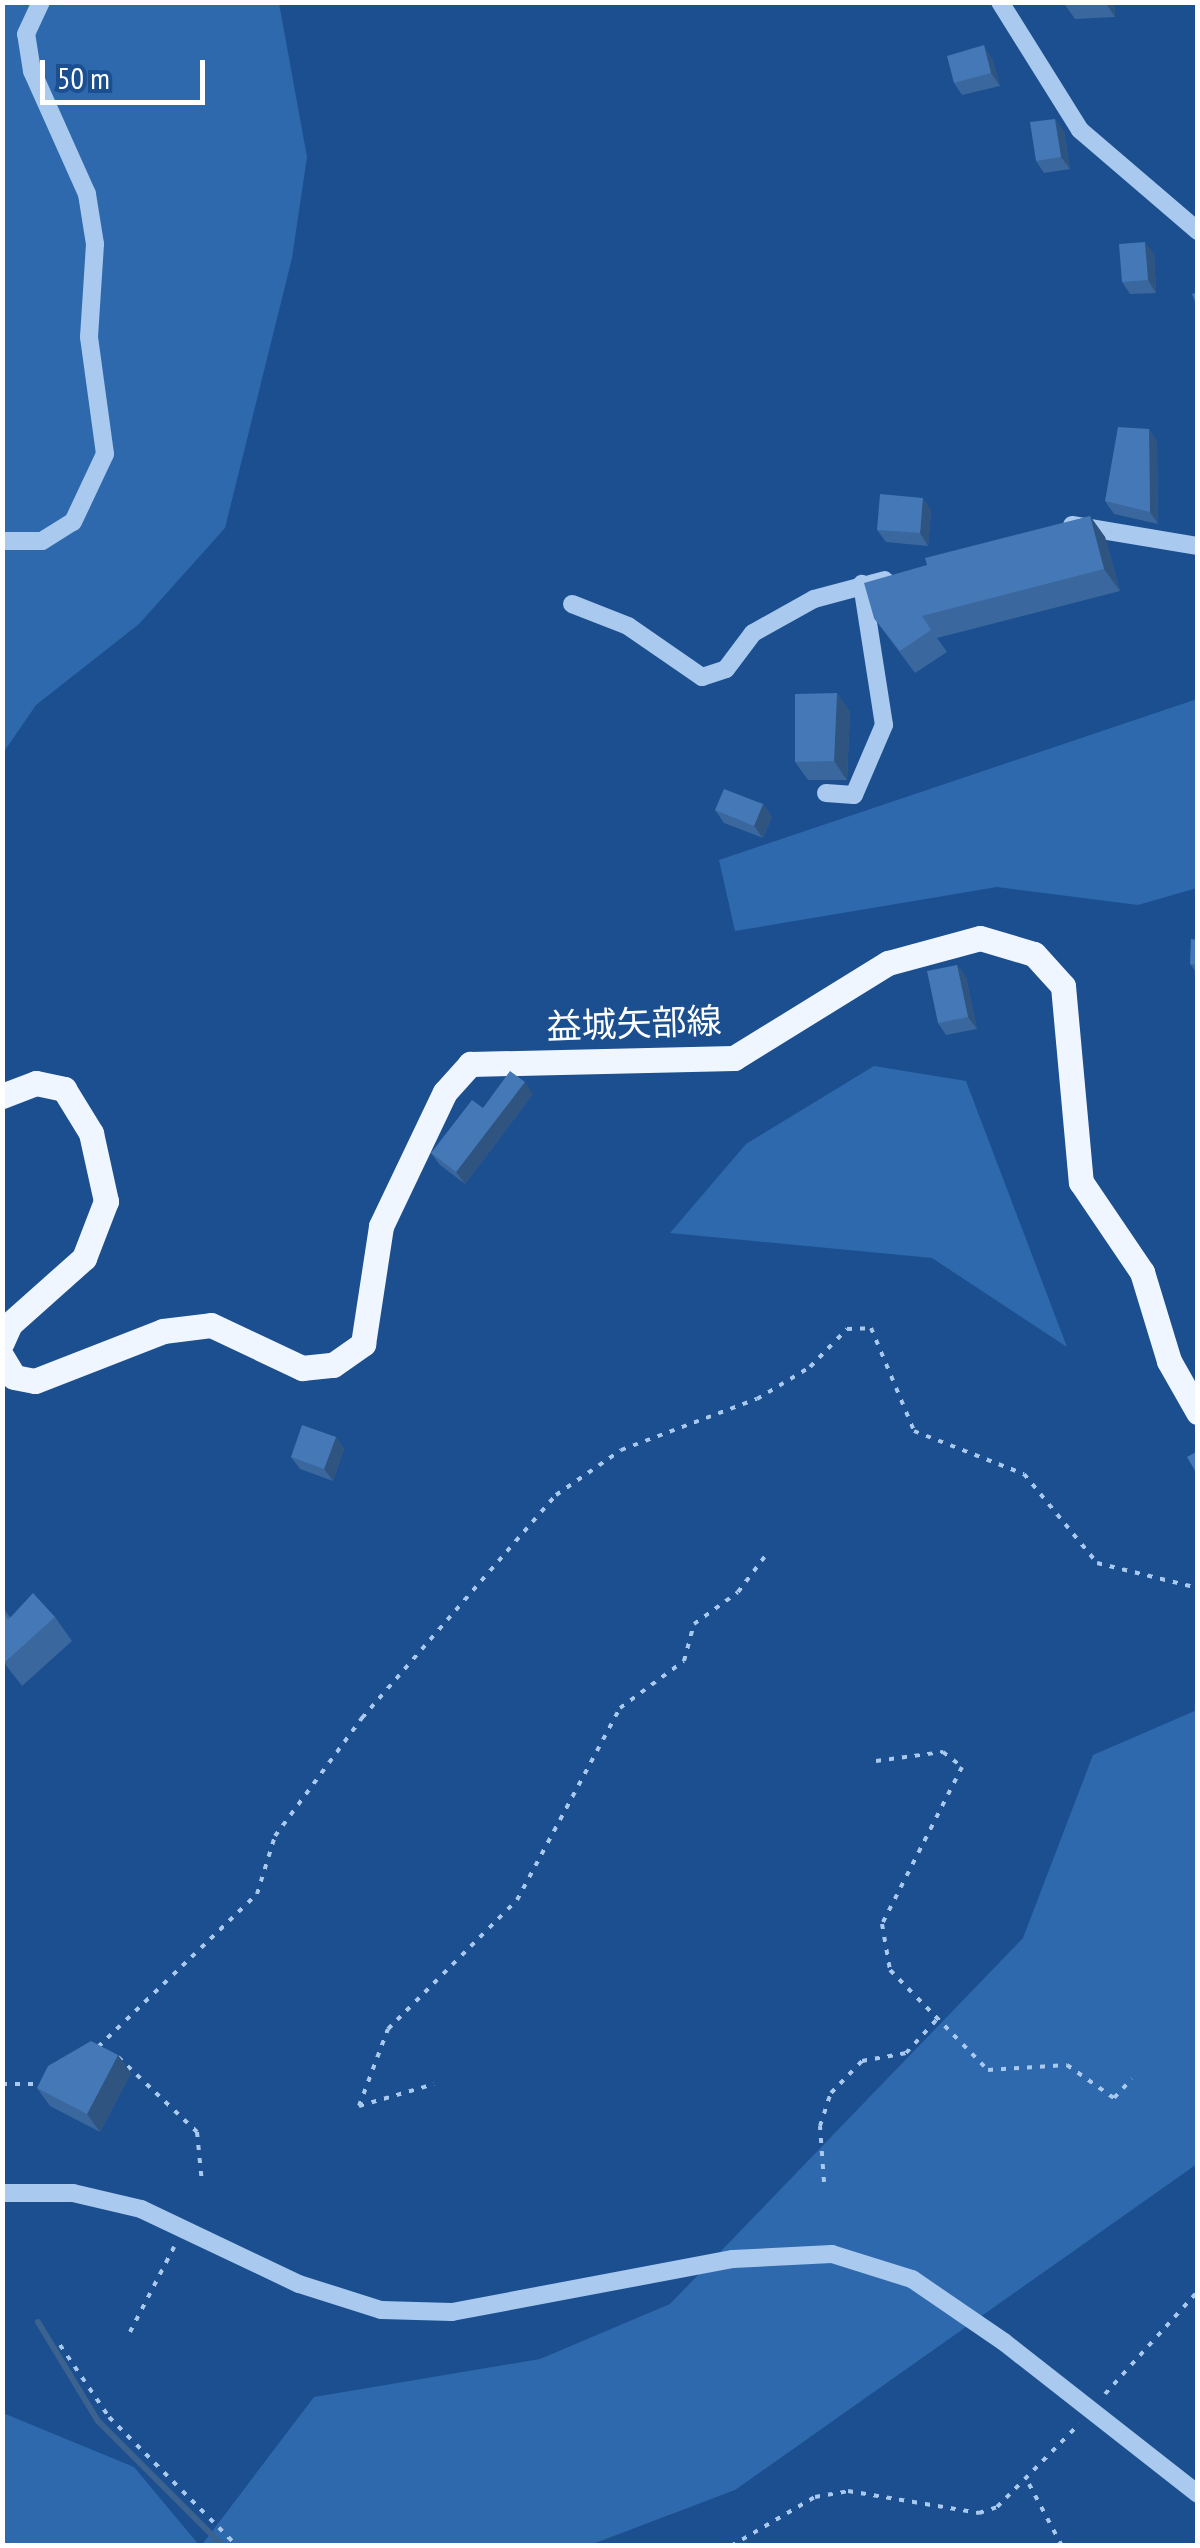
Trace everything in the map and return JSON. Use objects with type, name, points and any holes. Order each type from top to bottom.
[{"type":"main road","name":"益城矢部線","points":[[2,1357],[14,1377],[36,1380],[163,1331],[211,1325],[302,1368],[333,1365],[362,1344],[381,1226],[445,1092],[470,1064],[734,1058],[888,963],[980,938],[1034,954],[1063,986],[1081,1182],[1142,1272],[1169,1360],[1198,1412]]},
{"type":"main road","points":[[2,1096],[36,1083],[64,1090],[91,1133],[106,1202],[84,1258],[10,1324],[2,1342]]},
{"type":"street","points":[[2,542],[42,541],[73,522],[105,454],[90,337],[92,227],[88,194],[32,71],[26,34],[41,2]]},
{"type":"street","points":[[1000,2],[1080,130],[1198,230]]},
{"type":"street","points":[[1052,532],[1086,520],[1198,546]]},
{"type":"street","points":[[572,604],[628,626],[702,677],[726,668],[753,633],[862,584],[915,575]]},
{"type":"street","points":[[826,793],[854,795],[884,725],[862,584]]},
{"type":"street","points":[[2,2193],[73,2193],[181,2227],[299,2284],[381,2310],[452,2312],[732,2259],[832,2254],[912,2280],[1004,2342],[1198,2494]]},
{"type":"path","points":[[88,2054],[257,1894],[275,1836],[362,1718],[556,1496],[621,1450],[757,1399],[810,1366],[847,1329],[871,1328],[914,1431],[1024,1474],[1073,1544],[1097,1562],[1198,1588]]},
{"type":"path","points":[[434,2084],[359,2106],[388,2029],[518,1900],[620,1708],[684,1660],[694,1624],[738,1592],[766,1555]]},
{"type":"path","points":[[876,1761],[944,1752],[962,1767],[882,1924],[880,1947],[890,1970],[940,2016],[988,2070],[1067,2065],[1114,2098],[1132,2079]]},
{"type":"path","points":[[824,2182],[820,2126],[832,2093],[862,2061],[906,2054],[940,2016]]},
{"type":"path","points":[[101,2044],[197,2132],[202,2183]]},
{"type":"path","points":[[2,2084],[49,2084]]},
{"type":"path","points":[[130,2332],[181,2227]]},
{"type":"path","points":[[731,2546],[814,2496],[888,2493],[979,2513],[1028,2482],[1198,2291]]},
{"type":"path","points":[[60,2345],[120,2430],[237,2546]]},
{"type":"path","points":[[1028,2482],[1062,2546]]},
{"type":"shaded area","points":[[3,3],[279,3],[307,157],[292,258],[225,528],[139,624],[36,705],[3,753]]},
{"type":"shaded area","points":[[1197,699],[1197,888],[1138,905],[997,887],[735,931],[719,860]]},
{"type":"shaded area","points":[[874,1066],[966,1081],[1067,1347],[932,1258],[670,1233],[746,1144]]},
{"type":"shaded area","points":[[1197,1710],[1197,2164],[735,2490],[590,2545],[201,2546],[314,2397],[540,2359],[670,2304],[1023,1938],[1093,1755]]},
{"type":"shaded area","points":[[3,2413],[134,2467],[199,2545],[3,2545]]},
{"type":"building","points":[[984,45],[991,73],[954,83],[947,56]]},
{"type":"building","points":[[1055,119],[1061,157],[1036,161],[1030,122]]},
{"type":"building","points":[[1145,242],[1148,280],[1122,282],[1119,244]]},
{"type":"building","points":[[1118,427],[1149,429],[1150,512],[1105,501]]},
{"type":"building","points":[[880,494],[923,498],[920,533],[877,530]]},
{"type":"building","points":[[1090,516],[1104,569],[922,616],[931,630],[900,651],[874,618],[864,583],[927,565],[925,558]]},
{"type":"building","points":[[837,693],[834,761],[795,762],[795,694]]},
{"type":"building","points":[[724,789],[763,804],[754,826],[715,810]]},
{"type":"building","points":[[1191,939],[1198,940],[1198,965],[1190,964]]},
{"type":"building","points":[[957,965],[968,1017],[938,1023],[927,971]]},
{"type":"building","points":[[510,1071],[525,1082],[456,1172],[431,1153],[472,1100],[483,1108]]},
{"type":"building","points":[[302,1425],[336,1437],[324,1469],[291,1457]]},
{"type":"building","points":[[1198,1451],[1198,1476],[1187,1457]]},
{"type":"building","points":[[33,1593],[55,1617],[5,1662],[2,1609],[8,1620]]},
{"type":"building","points":[[91,2041],[118,2055],[87,2114],[37,2088],[48,2066]]},
{"type":"waterway","points":[[38,2322],[98,2421],[223,2546]]}]
